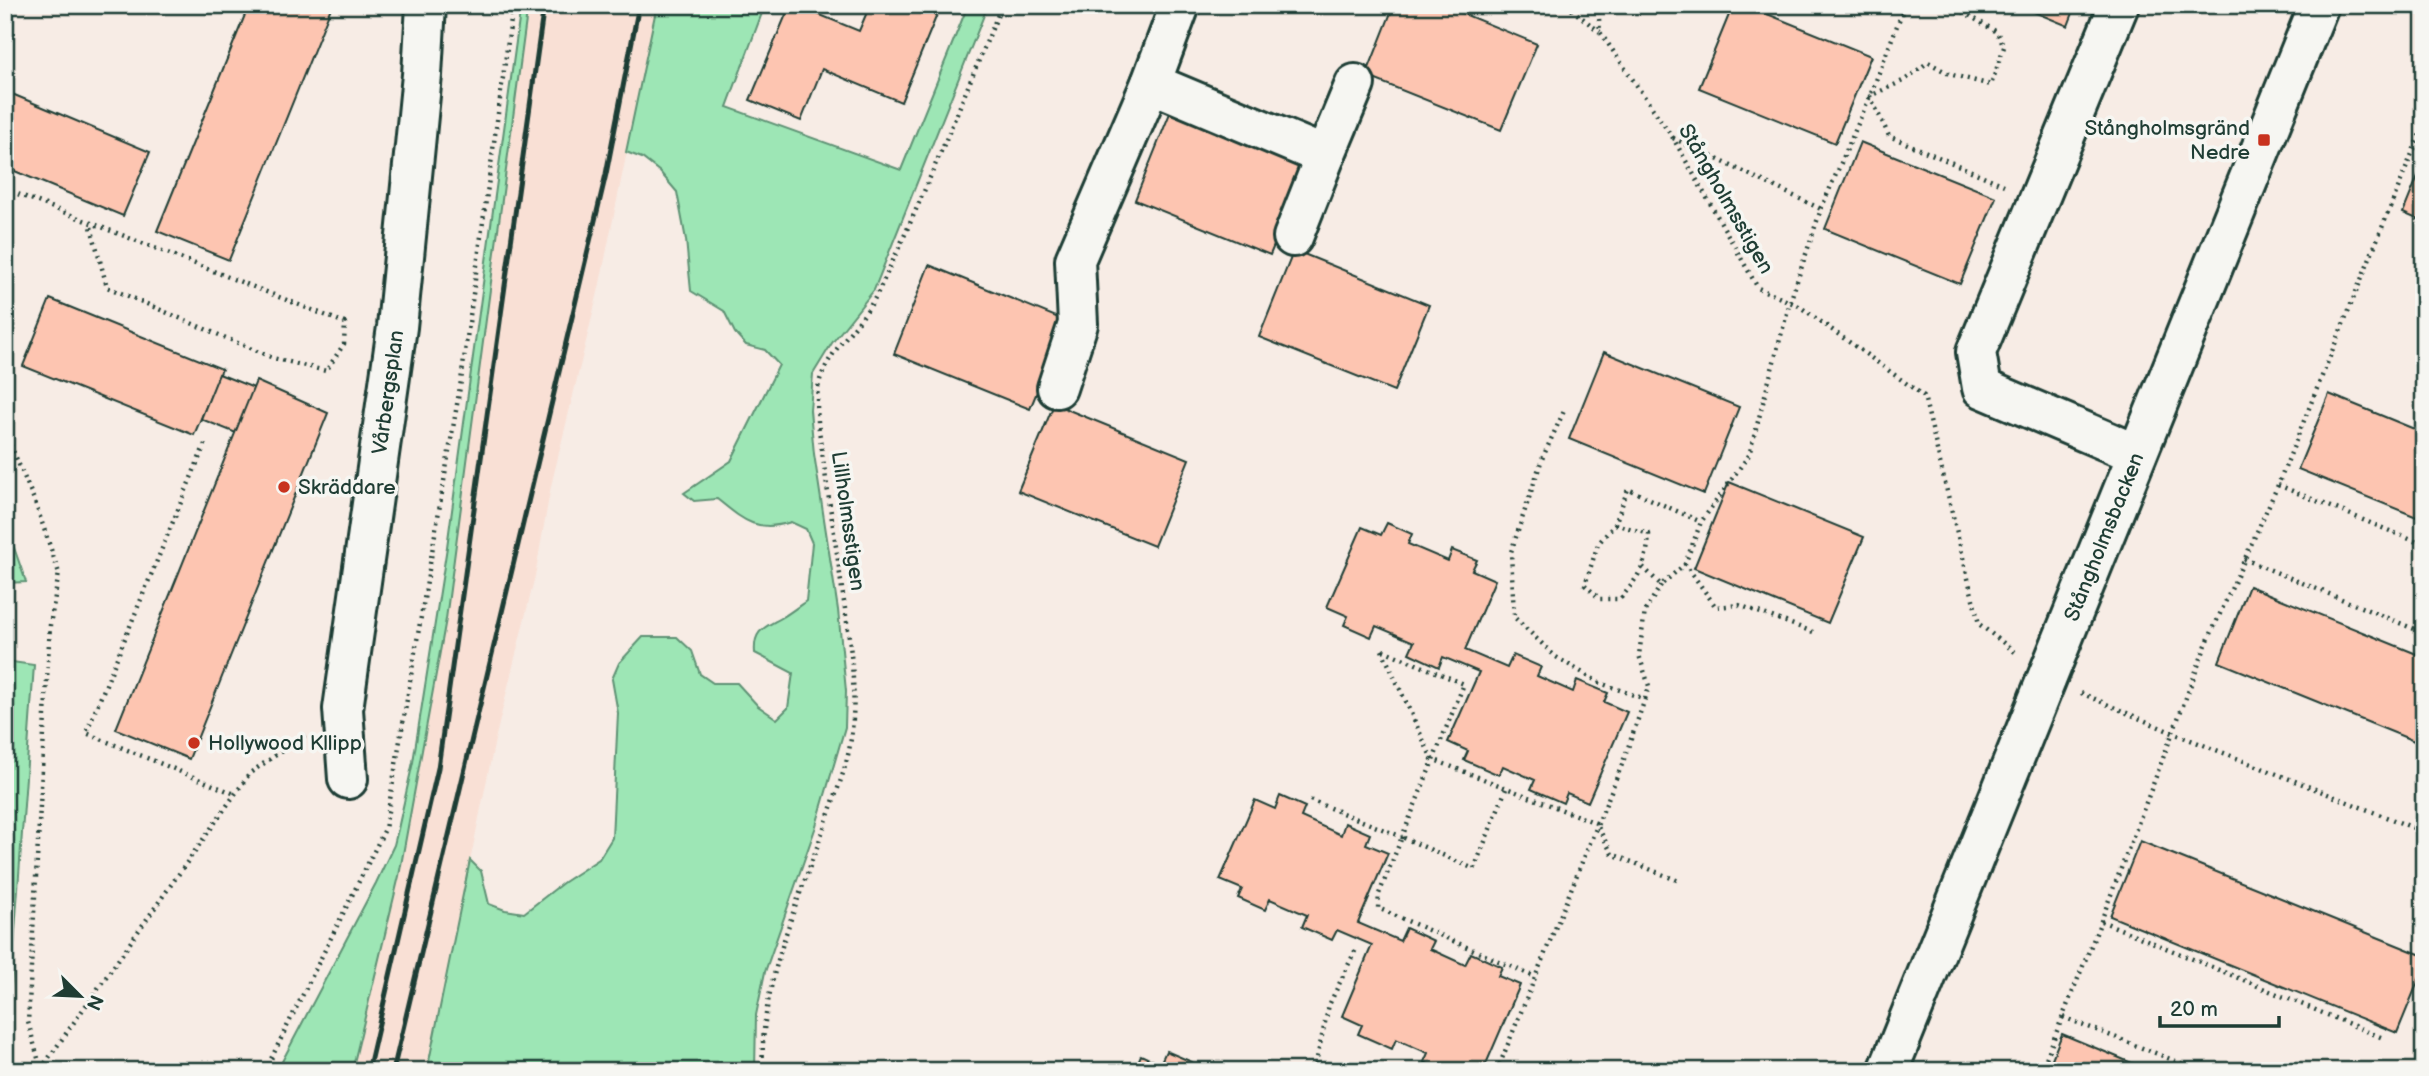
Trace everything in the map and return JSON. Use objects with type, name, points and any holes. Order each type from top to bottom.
[{"type":"street","name":"Vårbergsplan","points":[[348,779],[343,709],[397,327],[422,75],[426,5]]},
{"type":"street","points":[[1056,388],[1078,324],[1075,260],[1151,83],[1180,5]]},
{"type":"street","points":[[2119,5],[1976,352],[1982,388],[2137,454]]},
{"type":"street","name":"Stångholmsbacken","points":[[1888,1071],[2319,5]]},
{"type":"street","points":[[1151,83],[1325,156]]},
{"type":"street","points":[[1293,237],[1355,84]]},
{"type":"path","points":[[265,1071],[385,829],[461,381],[513,5]]},
{"type":"path","name":"Lillholmsstigen","points":[[763,1071],[766,1002],[837,792],[850,747],[853,711],[853,661],[819,430],[819,381],[828,360],[873,303],[897,255],[1002,5]]},
{"type":"path","points":[[1566,5],[1600,32]]},
{"type":"path","points":[[1598,5],[1600,32]]},
{"type":"path","points":[[1497,1071],[1623,762],[1645,699],[1649,686],[1639,655],[1645,611],[1661,585],[1685,564],[1701,522],[1749,455],[1790,302],[1821,209],[1870,96],[1905,5]]},
{"type":"path","points":[[1870,96],[1905,80],[1928,62],[1949,74],[1991,85],[2004,47],[1997,32],[1951,5]]},
{"type":"path","name":"Stångholmsstigen","points":[[1600,32],[1673,138],[1758,288],[1799,306],[1924,396],[1979,624],[2048,678],[2174,733],[2424,832]]},
{"type":"path","points":[[1870,96],[1889,136],[2008,187]]},
{"type":"path","points":[[2041,1071],[2206,645],[2278,485],[2424,124]]},
{"type":"path","points":[[1673,138],[1821,209]]},
{"type":"path","points":[[5,189],[345,323],[344,344],[327,372],[273,358],[107,287],[90,223]]},
{"type":"path","points":[[1564,411],[1542,459],[1511,552],[1514,617],[1556,657],[1600,683],[1645,699]]},
{"type":"path","points":[[5,432],[35,502],[59,573],[50,625],[28,1022],[41,1070]]},
{"type":"path","points":[[205,444],[86,733],[235,794]]},
{"type":"path","points":[[2278,485],[2424,545]]},
{"type":"path","points":[[1615,524],[1649,534],[1648,552],[1639,576],[1620,599],[1600,599],[1585,585],[1598,544],[1615,524],[1628,489],[1701,522]]},
{"type":"path","points":[[2244,559],[2424,633]]},
{"type":"path","points":[[1685,564],[1716,607],[1739,605],[1813,632]]},
{"type":"path","points":[[1643,567],[1661,585]]},
{"type":"path","points":[[1535,977],[1378,908],[1379,894],[1433,759],[1464,684],[1382,650],[1433,759],[1596,823],[1612,854],[1679,881]]},
{"type":"path","points":[[41,1070],[250,773],[343,709]]},
{"type":"path","points":[[1310,800],[1474,869],[1506,789]]},
{"type":"path","points":[[2101,920],[2383,1038]]},
{"type":"path","points":[[1314,1071],[1329,1005],[1356,949]]},
{"type":"path","points":[[2063,1017],[2201,1071]]},
{"type":"path","points":[[41,1070],[48,1071]]},
{"type":"shaded area","points":[[528,5],[657,5],[599,288],[551,486],[535,576],[495,740],[427,1071],[352,1071],[399,876],[446,619]]},
{"type":"green space","points":[[521,5],[528,5],[446,619],[399,876],[352,1071],[277,1071],[376,883],[394,845],[398,829],[413,762],[447,547]]},
{"type":"green space","points":[[657,5],[765,5],[727,107],[901,170],[968,5],[988,5],[874,290],[832,343],[813,374],[810,410],[814,454],[838,610],[846,691],[845,727],[815,829],[765,972],[756,1015],[755,1071],[427,1071],[470,860],[481,871],[489,904],[524,913],[599,859],[612,838],[618,713],[612,679],[619,663],[643,637],[677,637],[692,651],[700,674],[713,683],[737,683],[758,706],[777,719],[788,708],[793,673],[755,653],[755,645],[758,634],[766,626],[806,601],[812,543],[806,529],[791,522],[768,526],[751,523],[717,499],[694,501],[684,493],[731,461],[779,365],[765,350],[746,345],[735,333],[724,311],[691,291],[686,240],[677,192],[660,172],[642,158],[626,152]]},
{"type":"green space","points":[[5,522],[26,582],[5,583]]},
{"type":"green space","points":[[5,661],[34,665],[5,1071]]},
{"type":"building","points":[[249,5],[332,5],[229,260],[157,231]]},
{"type":"building","points":[[790,5],[796,5],[859,31],[870,5],[941,5],[901,102],[822,69],[801,121],[750,100]]},
{"type":"building","points":[[1394,5],[1442,5],[1537,44],[1501,130],[1366,76]]},
{"type":"building","points":[[1733,5],[1745,5],[1871,56],[1835,143],[1699,88]]},
{"type":"building","points":[[2017,5],[2076,5],[2068,26]]},
{"type":"building","points":[[5,91],[150,152],[123,216],[5,167]]},
{"type":"building","points":[[1170,113],[1306,169],[1270,255],[1135,200]]},
{"type":"building","points":[[1860,142],[1996,197],[1960,284],[1825,229]]},
{"type":"building","points":[[2424,161],[2424,222],[2403,213]]},
{"type":"building","points":[[1294,250],[1429,305],[1394,391],[1259,337]]},
{"type":"building","points":[[929,265],[1066,321],[1030,409],[894,354]]},
{"type":"building","points":[[50,299],[222,369],[194,435],[23,366]]},
{"type":"building","points":[[1604,352],[1739,407],[1704,494],[1569,439]]},
{"type":"building","points":[[219,374],[254,388],[236,433],[201,419]]},
{"type":"building","points":[[256,381],[328,413],[189,759],[116,729]]},
{"type":"building","points":[[2329,394],[2424,433],[2424,520],[2298,469]]},
{"type":"building","points":[[1054,404],[1189,459],[1154,546],[1018,491]]},
{"type":"building","points":[[1729,482],[1864,537],[1828,623],[1694,568]]},
{"type":"building","points":[[1387,523],[1412,534],[1408,544],[1448,561],[1452,550],[1477,560],[1472,570],[1495,580],[1465,650],[1507,668],[1513,655],[1541,667],[1537,676],[1573,692],[1577,680],[1608,693],[1604,702],[1627,712],[1588,802],[1567,793],[1563,803],[1531,789],[1535,780],[1503,766],[1499,775],[1464,760],[1468,751],[1448,742],[1479,672],[1443,657],[1439,667],[1409,653],[1414,642],[1376,626],[1371,637],[1344,625],[1348,616],[1327,607],[1362,527],[1381,535]]},
{"type":"building","points":[[2249,586],[2424,657],[2424,745],[2219,662]]},
{"type":"building","points":[[1280,796],[1305,807],[1301,817],[1341,835],[1345,823],[1370,834],[1366,844],[1388,853],[1358,923],[1400,941],[1406,928],[1434,941],[1430,949],[1465,965],[1471,953],[1502,967],[1498,976],[1520,985],[1483,1071],[1471,1071],[1461,1066],[1459,1071],[1444,1071],[1424,1062],[1428,1053],[1396,1039],[1392,1049],[1358,1034],[1362,1025],[1342,1016],[1372,945],[1337,930],[1332,940],[1302,927],[1307,915],[1270,899],[1265,910],[1238,898],[1242,889],[1220,880],[1255,800],[1275,809]]},
{"type":"building","points":[[2140,841],[2424,956],[2424,967],[2397,1033],[2110,916]]},
{"type":"building","points":[[2062,1034],[2151,1071],[2047,1071]]},
{"type":"building","points":[[1166,1051],[1192,1062],[1188,1071],[1134,1071],[1141,1055],[1160,1064]]},
{"type":"railway","points":[[368,1071],[438,768],[544,5]]},
{"type":"railway","points":[[393,1071],[606,174],[639,5]]},
{"type":"place","name":"Stångholmsgränd Nedre","points":[[2264,140]]},
{"type":"place","name":"Skräddare","points":[[284,487]]},
{"type":"place","name":"Hollywood Kllipp","points":[[194,743]]}]
